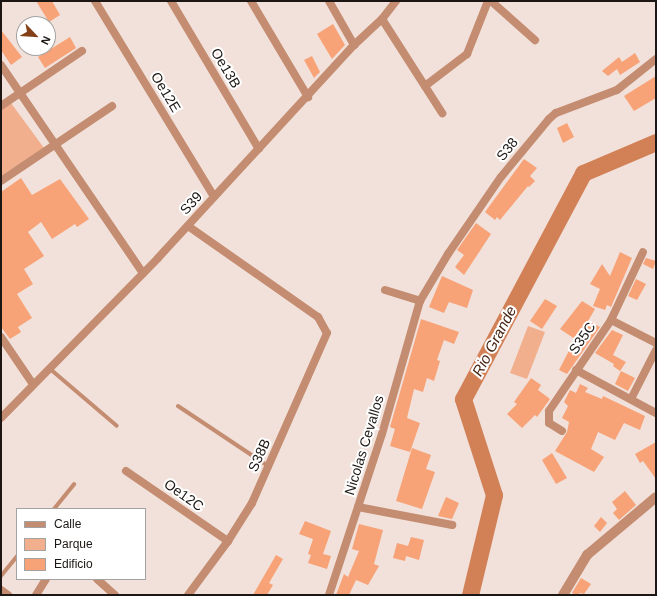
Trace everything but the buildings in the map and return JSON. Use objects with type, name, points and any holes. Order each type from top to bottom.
[{"type":"street","name":"Oe12E","points":[[95,1],[214,196]]},
{"type":"street","name":"Oe13B","points":[[171,1],[259,149]]},
{"type":"street","points":[[251,1],[308,97]]},
{"type":"street","points":[[329,1],[354,45]]},
{"type":"street","name":"S39","points":[[1,418],[188,226],[214,196],[308,97],[354,45],[382,19],[396,1]]},
{"type":"street","points":[[424,86],[467,54],[488,1]]},
{"type":"street","points":[[491,1],[536,40]]},
{"type":"street","points":[[382,19],[442,113]]},
{"type":"street","points":[[1,106],[82,51]]},
{"type":"street","name":"S38","points":[[420,301],[448,254],[501,177],[549,119],[556,113],[617,90],[656,59]]},
{"type":"street","points":[[1,65],[143,273]]},
{"type":"street","points":[[1,181],[112,106]]},
{"type":"street","name":"S38B","points":[[188,226],[318,317],[327,333],[252,503],[228,541],[188,595]]},
{"type":"street","name":"S35C","points":[[562,431],[552,426],[547,416],[576,370],[611,320],[643,252]]},
{"type":"street","points":[[385,290],[420,301]]},
{"type":"street","name":"Nicolas Cevallos","points":[[329,595],[358,507],[420,301]]},
{"type":"street","points":[[611,320],[656,343]]},
{"type":"street","points":[[1,337],[33,384]]},
{"type":"street","points":[[631,399],[656,350]]},
{"type":"street","points":[[576,370],[656,412]]},
{"type":"street","name":"Oe12C","points":[[126,471],[228,541]]},
{"type":"street","points":[[563,595],[588,555],[656,497]]},
{"type":"street","points":[[358,507],[452,525]]},
{"type":"street","points":[[36,595],[45,580]]},
{"type":"street","points":[[98,580],[115,595]]},
{"type":"street","points":[[1,590],[8,595]]},
{"type":"lane","points":[[49,368],[116,426]]},
{"type":"lane","points":[[178,406],[268,466]]},
{"type":"lane","points":[[55,508],[74,484]]},
{"type":"lane","points":[[1,576],[16,557]]},
{"type":"green space","points":[[11,103],[44,148],[1,176],[1,110]]},
{"type":"green space","points":[[528,326],[545,332],[527,379],[510,373]]},
{"type":"waterway","name":"Rio Grande","points":[[470,595],[494,495],[463,399],[583,173],[656,142]]}]
